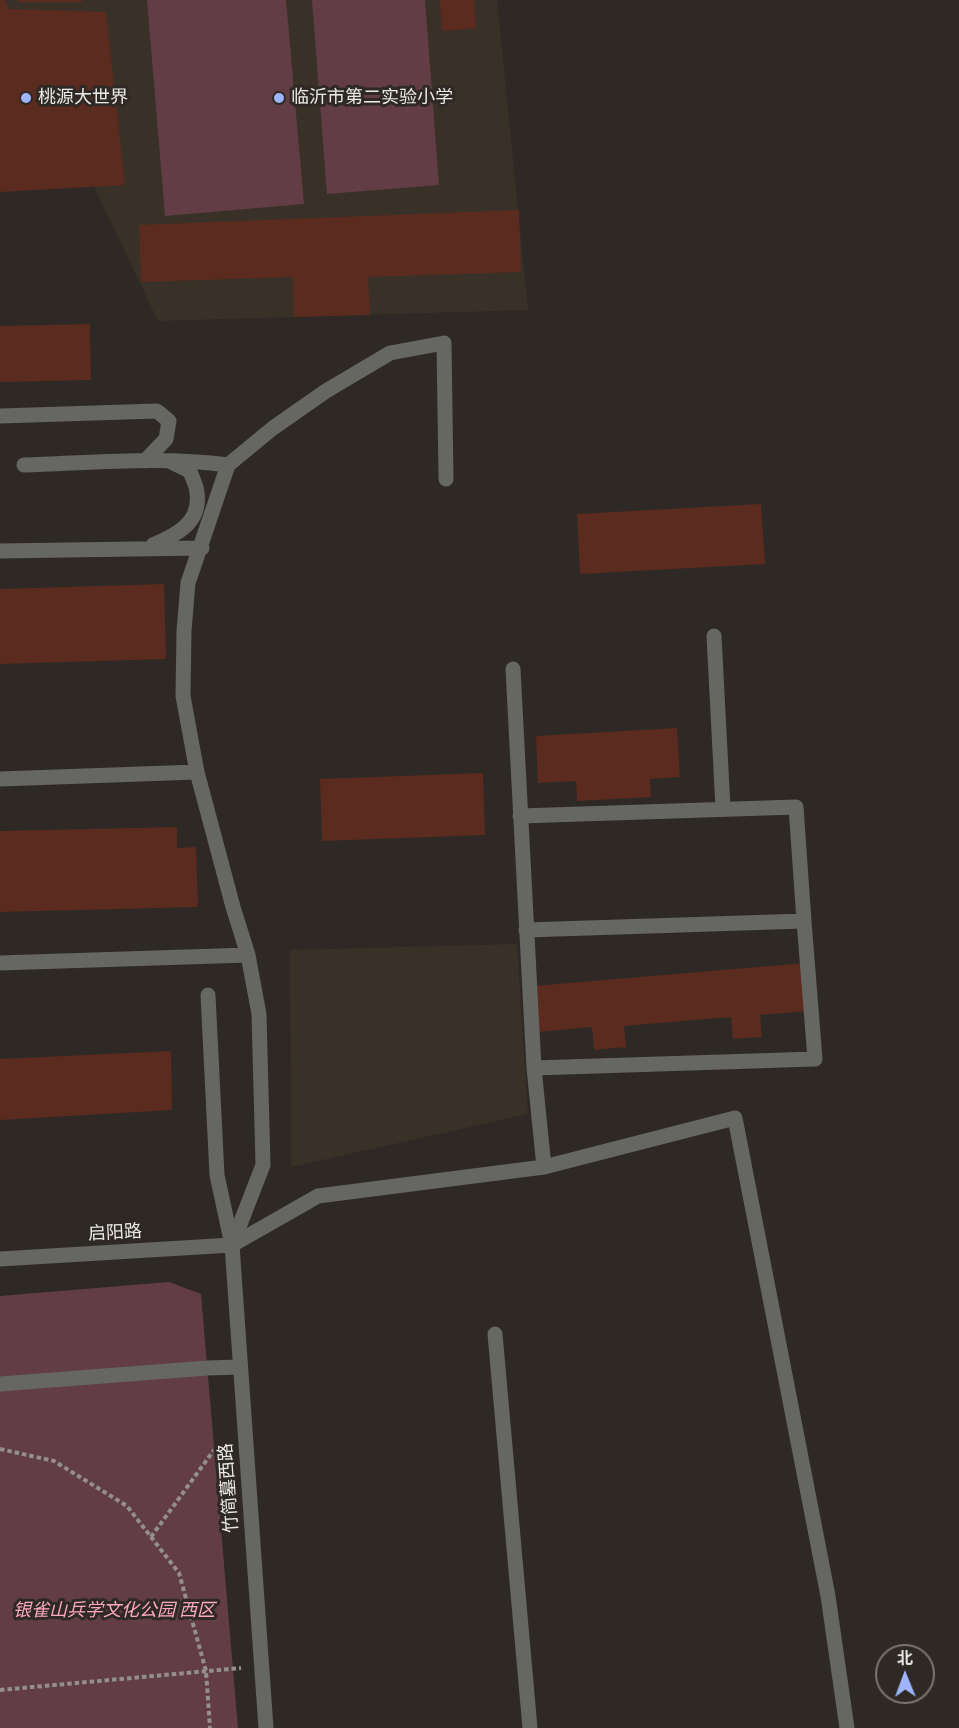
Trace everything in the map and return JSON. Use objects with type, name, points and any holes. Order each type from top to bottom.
[{"type":"street","points":[[232,1245],[263,1166],[259,1014],[248,955],[197,772],[183,696],[184,631],[188,583],[202,548],[228,465],[326,391],[390,353],[444,343],[446,479]]},
{"type":"street","points":[[0,416],[158,411],[169,421],[166,439],[145,461]]},
{"type":"street","points":[[146,549],[179,533],[195,515],[197,493],[189,471],[168,460]]},
{"type":"street","points":[[24,465],[168,460],[228,465]]},
{"type":"street","points":[[0,551],[202,548]]},
{"type":"street","points":[[714,636],[723,808]]},
{"type":"street","points":[[513,669],[534,1068],[544,1167]]},
{"type":"street","points":[[0,779],[197,772]]},
{"type":"street","points":[[520,816],[796,807],[815,1059],[534,1068]]},
{"type":"street","points":[[526,930],[804,921]]},
{"type":"street","points":[[0,963],[248,955]]},
{"type":"street","name":"竹简墓西路","points":[[208,995],[217,1175],[232,1245],[266,1728]]},
{"type":"street","points":[[232,1245],[318,1196],[544,1167],[735,1118],[828,1596],[847,1728]]},
{"type":"street","name":"启阳路","points":[[0,1259],[232,1245]]},
{"type":"street","points":[[495,1334],[530,1728]]},
{"type":"street","points":[[0,1384],[240,1367]]},
{"type":"path","points":[[0,1449],[54,1461],[127,1506],[179,1573],[206,1671],[210,1728]]},
{"type":"path","points":[[151,1538],[214,1450]]},
{"type":"path","points":[[0,1690],[261,1666]]},
{"type":"shaded area","name":"临沂市第二实验小学","points":[[5,0],[497,0],[528,310],[158,321]]},
{"type":"shaded area","points":[[517,944],[528,1114],[291,1167],[290,950]]},
{"type":"green space","points":[[147,0],[286,0],[304,204],[165,216]]},
{"type":"green space","points":[[312,0],[425,0],[439,185],[327,194]]},
{"type":"green space","name":"银雀山兵学文化公园 西区","points":[[169,1282],[201,1294],[238,1728],[0,1728],[0,1296]]},
{"type":"building","points":[[0,0],[5,0],[9,9],[106,12],[125,185],[0,192]]},
{"type":"building","points":[[18,0],[82,0],[82,2],[18,2]]},
{"type":"building","points":[[440,0],[474,0],[476,28],[442,31]]},
{"type":"building","points":[[519,210],[521,272],[368,277],[370,315],[294,317],[293,277],[141,282],[139,225]]},
{"type":"building","points":[[90,324],[91,380],[0,382],[0,326]]},
{"type":"building","points":[[761,504],[765,564],[580,574],[577,514]]},
{"type":"building","points":[[164,584],[166,659],[0,664],[0,589]]},
{"type":"building","points":[[677,728],[680,777],[650,779],[651,797],[577,801],[576,781],[538,783],[536,736]]},
{"type":"building","points":[[483,773],[485,835],[322,841],[320,779]]},
{"type":"building","points":[[177,827],[177,848],[196,847],[198,907],[0,912],[0,831]]},
{"type":"building","points":[[805,963],[809,1011],[760,1015],[762,1037],[733,1039],[731,1017],[624,1026],[626,1047],[594,1050],[592,1027],[537,1032],[534,986]]},
{"type":"building","points":[[171,1051],[172,1110],[0,1120],[0,1059]]},
{"type":"place","name":"桃源大世界","points":[[26,98]]},
{"type":"place","name":"临沂市第二实验小学","points":[[279,98]]}]
